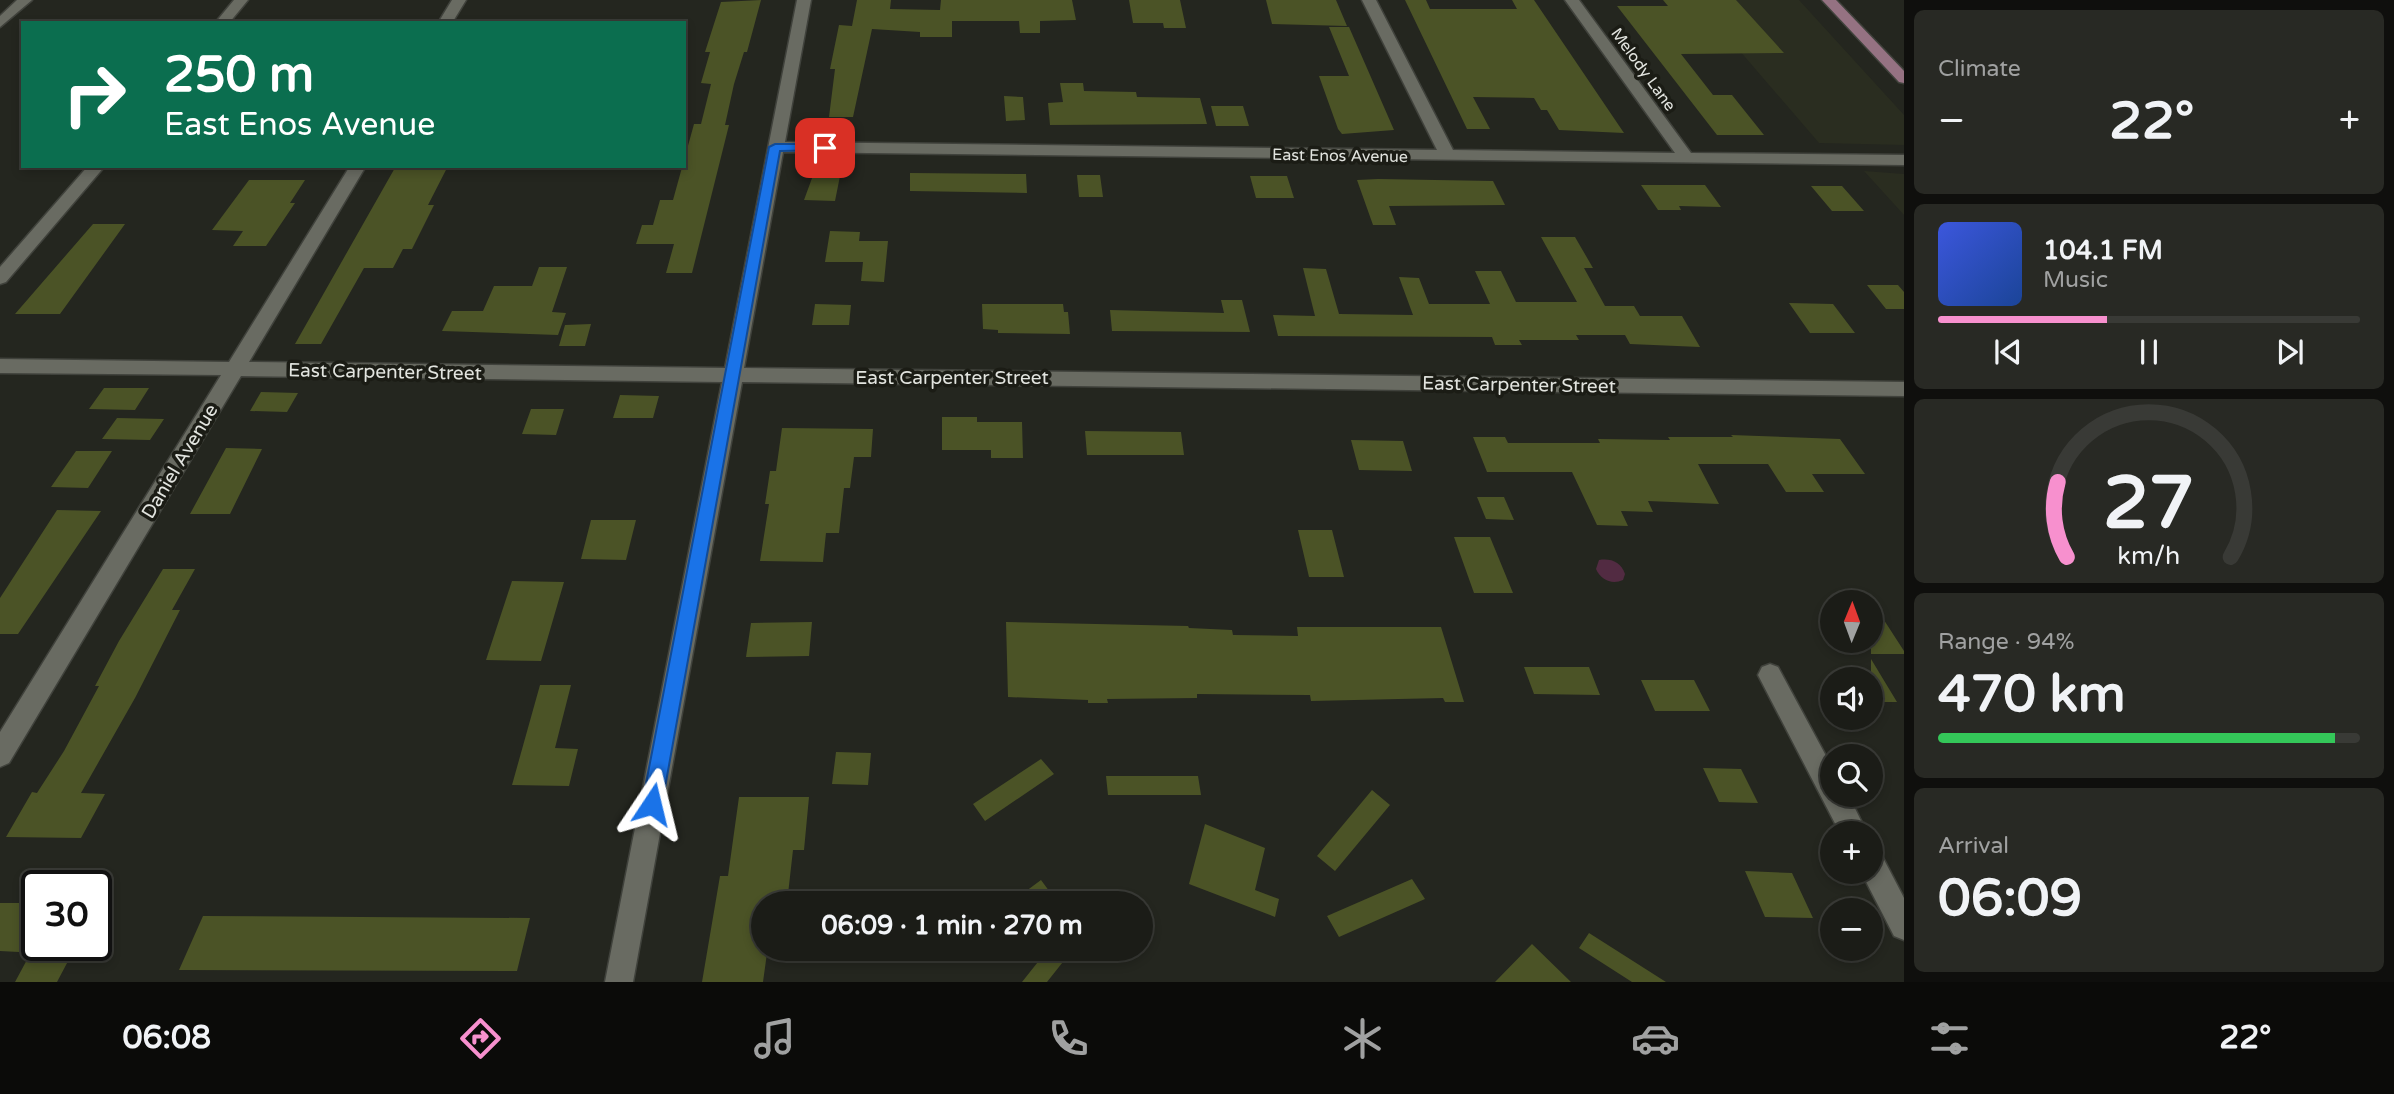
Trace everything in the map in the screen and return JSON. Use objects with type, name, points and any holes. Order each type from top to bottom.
[{"type":"main road","points":[[1829,0],[1904,79]]},
{"type":"street","points":[[0,23],[25,0]]},
{"type":"street","points":[[224,21],[241,0]]},
{"type":"street","points":[[446,21],[459,0]]},
{"type":"street","points":[[619,982],[804,0]]},
{"type":"street","points":[[1368,0],[1448,156]]},
{"type":"street","name":"Melody Lane","points":[[1572,0],[1687,158]]},
{"type":"street","name":"East Enos Avenue","points":[[775,147],[1904,160]]},
{"type":"street","points":[[0,278],[95,168]]},
{"type":"street","name":"Daniel Avenue","points":[[0,755],[357,168]]},
{"type":"street","name":"East Carpenter Street","points":[[0,366],[1904,388]]},
{"type":"street","points":[[1770,675],[1820,769]]},
{"type":"street","points":[[1882,884],[1904,926]]},
{"type":"shaded area","points":[[1696,0],[1799,0],[1904,115],[1904,145],[1819,143]]},
{"type":"shaded area","points":[[1864,171],[1904,174],[1904,215]]},
{"type":"shaded area","points":[[1599,560],[1611,560],[1618,564],[1625,574],[1623,580],[1611,582],[1604,579],[1596,569]]},
{"type":"building","points":[[761,0],[747,52],[744,52],[734,84],[725,125],[729,125],[692,273],[666,273],[674,244],[636,244],[642,225],[653,225],[660,200],[673,200],[682,168],[686,168],[686,153],[694,124],[701,124],[711,84],[701,83],[710,52],[705,52],[721,2]]},
{"type":"building","points":[[857,0],[891,0],[890,9],[940,10],[941,0],[1072,0],[1076,20],[1040,21],[1040,33],[1020,33],[1019,21],[952,21],[952,37],[920,37],[920,32],[872,29],[853,117],[829,117],[835,69],[830,69],[839,25],[852,26]]},
{"type":"building","points":[[1129,0],[1180,0],[1186,28],[1164,28],[1163,23],[1133,23]]},
{"type":"building","points":[[1266,0],[1336,0],[1347,26],[1272,24]]},
{"type":"building","points":[[1405,0],[1426,0],[1430,9],[1517,9],[1512,0],[1534,0],[1624,133],[1559,130],[1547,110],[1541,110],[1534,98],[1473,97],[1490,129],[1467,129]]},
{"type":"building","points":[[1663,0],[1736,0],[1784,53],[1681,54],[1713,95],[1732,95],[1764,135],[1717,135],[1617,6],[1668,6]]},
{"type":"building","points":[[1329,27],[1349,27],[1394,130],[1342,134],[1338,129],[1319,76],[1349,76]]},
{"type":"building","points":[[1060,83],[1083,83],[1084,91],[1136,92],[1137,97],[1200,98],[1207,124],[1050,125],[1048,103],[1063,102]]},
{"type":"building","points":[[1004,96],[1023,97],[1025,120],[1006,121]]},
{"type":"building","points":[[1211,106],[1243,106],[1249,126],[1216,126]]},
{"type":"building","points":[[395,168],[447,168],[428,205],[434,205],[412,249],[403,249],[393,268],[364,268],[321,344],[295,344]]},
{"type":"building","points":[[815,170],[841,171],[835,201],[804,200]]},
{"type":"building","points":[[910,173],[1026,174],[1027,193],[910,191]]},
{"type":"building","points":[[1077,175],[1100,175],[1103,197],[1079,197]]},
{"type":"building","points":[[1250,176],[1287,176],[1294,198],[1256,198]]},
{"type":"building","points":[[249,180],[305,180],[290,203],[295,203],[266,246],[233,246],[243,231],[212,230]]},
{"type":"building","points":[[1357,180],[1493,181],[1505,205],[1389,206],[1396,225],[1373,225]]},
{"type":"building","points":[[1641,185],[1705,185],[1721,207],[1679,206],[1681,210],[1658,210]]},
{"type":"building","points":[[1811,186],[1842,186],[1864,211],[1832,211]]},
{"type":"building","points":[[93,224],[125,224],[60,314],[15,314]]},
{"type":"building","points":[[830,231],[860,232],[859,241],[888,241],[884,282],[861,281],[863,262],[825,262]]},
{"type":"building","points":[[1541,237],[1575,237],[1593,268],[1584,268],[1605,306],[1634,306],[1640,316],[1682,316],[1700,347],[1630,344],[1625,335],[1576,335],[1579,340],[1519,340],[1522,345],[1495,345],[1492,337],[1278,336],[1273,315],[1315,316],[1303,268],[1326,269],[1339,314],[1413,315],[1399,277],[1419,278],[1429,304],[1490,304],[1475,271],[1501,271],[1516,302],[1577,302]]},
{"type":"building","points":[[539,267],[567,267],[552,312],[566,313],[558,335],[442,331],[452,311],[483,311],[494,286],[532,286]]},
{"type":"building","points":[[1867,285],[1898,285],[1904,292],[1904,309],[1886,309]]},
{"type":"building","points":[[1221,300],[1242,300],[1250,332],[1112,331],[1110,310],[1224,313]]},
{"type":"building","points":[[1789,303],[1833,304],[1855,333],[1810,333]]},
{"type":"building","points":[[815,304],[851,305],[849,325],[812,325]]},
{"type":"building","points":[[982,304],[1063,304],[1064,312],[1068,312],[1070,334],[998,333],[998,330],[983,329]]},
{"type":"building","points":[[591,324],[585,346],[559,346],[565,325]]},
{"type":"building","points":[[104,388],[149,388],[135,410],[89,409]]},
{"type":"building","points":[[261,392],[298,393],[287,412],[250,411]]},
{"type":"building","points":[[620,395],[659,396],[653,418],[613,418]]},
{"type":"building","points":[[531,409],[564,409],[556,435],[522,434]]},
{"type":"building","points":[[942,417],[977,417],[977,422],[1022,422],[1023,458],[991,458],[991,450],[942,450]]},
{"type":"building","points":[[117,418],[164,419],[150,440],[102,439]]},
{"type":"building","points":[[782,428],[873,429],[871,457],[854,457],[850,488],[844,488],[839,533],[826,533],[823,562],[760,561],[769,504],[765,504],[770,471],[776,471]]},
{"type":"building","points":[[1085,431],[1181,432],[1184,455],[1087,455]]},
{"type":"building","points":[[1731,435],[1840,439],[1865,474],[1812,474],[1824,492],[1786,492],[1768,464],[1698,464],[1719,504],[1648,501],[1653,512],[1621,511],[1628,526],[1597,525],[1572,472],[1487,472],[1473,437],[1505,437],[1508,443],[1600,443],[1598,439],[1670,440],[1668,437],[1733,437]]},
{"type":"building","points":[[1351,440],[1403,441],[1412,471],[1359,470]]},
{"type":"building","points":[[226,448],[262,449],[230,514],[190,514]]},
{"type":"building","points":[[76,451],[112,451],[88,488],[51,487]]},
{"type":"building","points":[[1477,497],[1504,497],[1514,520],[1486,519]]},
{"type":"building","points":[[57,510],[101,511],[18,634],[0,634],[0,598]]},
{"type":"building","points":[[591,520],[636,520],[626,560],[581,559]]},
{"type":"building","points":[[1298,530],[1332,530],[1344,577],[1309,577]]},
{"type":"building","points":[[1454,537],[1490,537],[1513,593],[1474,593]]},
{"type":"building","points":[[163,569],[195,569],[172,610],[180,610],[135,698],[81,793],[105,794],[81,838],[6,837],[32,792],[37,793],[64,751],[99,686],[95,686],[119,641]]},
{"type":"building","points":[[512,581],[564,582],[541,661],[486,660]]},
{"type":"building","points":[[1883,619],[1904,654],[1871,654],[1883,653]]},
{"type":"building","points":[[812,622],[809,656],[746,657],[751,623]]},
{"type":"building","points":[[1006,622],[1188,626],[1232,630],[1233,635],[1298,636],[1297,627],[1441,627],[1464,702],[1445,702],[1443,698],[1311,701],[1310,695],[1197,694],[1197,698],[1107,699],[1108,703],[1008,697]]},
{"type":"building","points":[[1524,667],[1589,667],[1600,695],[1534,694]]},
{"type":"building","points":[[1883,679],[1897,702],[1883,702]]},
{"type":"building","points":[[1641,680],[1694,680],[1710,711],[1655,711]]},
{"type":"building","points":[[540,685],[571,685],[555,748],[578,749],[569,786],[512,785]]},
{"type":"building","points":[[836,752],[871,753],[868,785],[832,784]]},
{"type":"building","points":[[1041,759],[1054,774],[985,821],[973,804]]},
{"type":"building","points":[[1703,768],[1741,769],[1758,803],[1719,802]]},
{"type":"building","points":[[1106,776],[1198,776],[1201,795],[1108,795]]},
{"type":"building","points":[[1372,790],[1390,805],[1335,871],[1317,856]]},
{"type":"building","points":[[739,797],[809,797],[804,850],[793,850],[788,891],[751,891],[751,961],[766,961],[763,982],[702,982],[720,876],[728,876]]},
{"type":"building","points":[[1205,824],[1265,848],[1255,890],[1279,899],[1275,917],[1189,884]]},
{"type":"building","points":[[1745,871],[1792,873],[1813,918],[1765,917]]},
{"type":"building","points":[[1412,879],[1425,899],[1339,937],[1327,916]]},
{"type":"building","points":[[1041,880],[1049,891],[1026,891]]},
{"type":"building","points":[[0,903],[21,903],[21,948],[19,952],[0,951]]},
{"type":"building","points":[[203,916],[530,918],[517,971],[179,970]]},
{"type":"building","points":[[1589,933],[1666,982],[1632,982],[1579,948]]},
{"type":"building","points":[[1532,944],[1571,982],[1495,982]]},
{"type":"building","points":[[26,961],[68,961],[57,982],[15,982]]},
{"type":"building","points":[[1039,961],[1064,961],[1047,982],[1022,982]]},
{"type":"route","points":[[652,804],[775,147],[825,148]]}]
